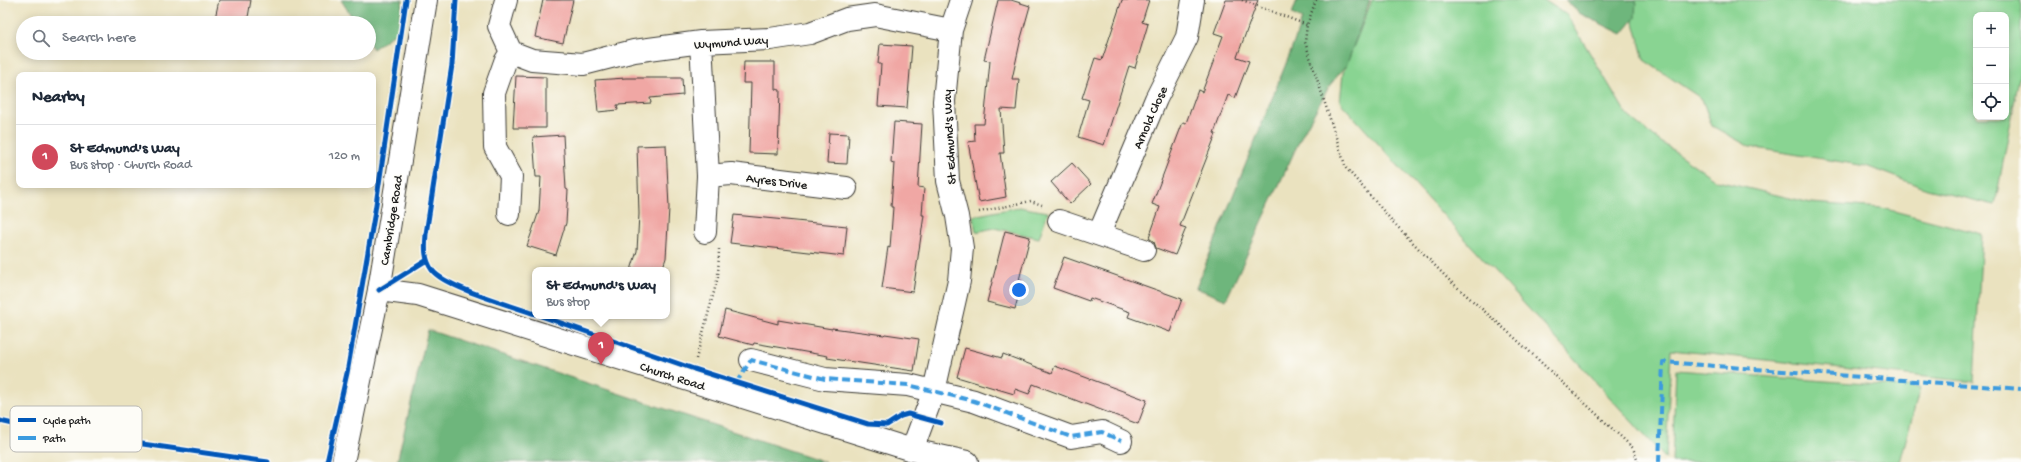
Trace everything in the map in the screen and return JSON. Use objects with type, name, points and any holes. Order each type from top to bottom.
[{"type":"main road","name":"Cambridge Road","points":[[343,462],[379,290],[426,0]]},
{"type":"main road","points":[[506,0],[498,26],[511,52],[505,62],[494,93],[495,147],[511,176],[509,214]]},
{"type":"main road","name":"St Edmund's Way","points":[[912,450],[934,391],[958,281],[962,248],[957,216],[948,180],[944,101],[951,30],[961,0]]},
{"type":"main road","name":"Arnold Close","points":[[1099,234],[1156,99],[1187,37],[1193,0]]},
{"type":"main road","name":"Wymund Way","points":[[511,52],[532,60],[582,64],[634,51],[701,42],[770,39],[810,33],[847,18],[875,15],[951,30]]},
{"type":"main road","points":[[701,42],[708,176],[705,232]]},
{"type":"main road","name":"Ayres Drive","points":[[708,176],[731,174],[846,188]]},
{"type":"main road","points":[[1059,221],[1144,250]]},
{"type":"main road","name":"Church Road","points":[[379,290],[418,296],[912,450],[967,462]]},
{"type":"main road","points":[[751,360],[825,379],[908,384],[974,401],[1072,437],[1102,432],[1121,441]]},
{"type":"path","points":[[1242,0],[1307,25]]},
{"type":"path","points":[[1316,0],[1307,25],[1305,42],[1346,168],[1394,223],[1448,279],[1516,339],[1632,448],[1638,462]]},
{"type":"path","points":[[957,216],[1031,201],[1049,208],[1059,221]]},
{"type":"path","points":[[696,362],[718,277],[719,242],[705,232]]},
{"type":"green space","points":[[341,0],[403,0],[398,31],[376,47],[376,16],[351,16]]},
{"type":"green space","points":[[1297,0],[1370,0],[1347,64],[1330,85],[1302,135],[1226,300],[1196,288],[1291,51],[1302,19],[1292,14]]},
{"type":"green space","points":[[1372,0],[1544,0],[1567,15],[1627,115],[1654,137],[1717,181],[1811,203],[1882,208],[1982,234],[1974,382],[1671,350],[1666,459],[1340,102],[1343,73]]},
{"type":"green space","points":[[1565,0],[1636,0],[1635,18],[1622,34],[1579,13]]},
{"type":"green space","points":[[1628,0],[2021,0],[2021,67],[1995,205],[1927,189],[1866,166],[1750,147],[1712,126],[1702,99],[1644,60]]},
{"type":"green space","points":[[1019,207],[1048,212],[1039,238],[994,228],[976,232],[973,216]]},
{"type":"green space","points":[[428,330],[825,462],[397,462]]},
{"type":"green space","points":[[1676,370],[1920,388],[1900,462],[1672,462]]},
{"type":"building","points":[[219,0],[251,0],[248,16],[216,16]]},
{"type":"building","points":[[543,0],[573,0],[563,43],[535,37]]},
{"type":"building","points":[[998,0],[1011,0],[1030,6],[1012,79],[1019,79],[1016,110],[1001,109],[1004,153],[1000,153],[1006,197],[979,202],[968,142],[975,141],[974,124],[984,124],[990,61],[984,60]]},
{"type":"building","points":[[1122,0],[1149,0],[1142,22],[1148,24],[1135,68],[1129,66],[1104,145],[1078,137],[1089,100],[1082,98],[1095,58],[1102,60]]},
{"type":"building","points":[[1226,0],[1258,0],[1237,57],[1249,61],[1235,98],[1228,95],[1214,133],[1216,134],[1180,226],[1186,228],[1175,255],[1156,248],[1154,242],[1149,238],[1160,207],[1152,204],[1183,122],[1186,123],[1198,90],[1202,92],[1223,36],[1214,33]]},
{"type":"building","points":[[880,44],[912,46],[907,108],[878,106],[881,64],[878,64]]},
{"type":"building","points":[[744,62],[775,62],[775,89],[780,90],[778,154],[749,153],[751,83],[743,83]]},
{"type":"building","points":[[516,76],[546,77],[546,128],[513,128]]},
{"type":"building","points":[[626,78],[682,78],[683,95],[650,98],[651,103],[617,105],[618,110],[598,112],[595,80]]},
{"type":"building","points":[[894,122],[922,124],[918,187],[924,188],[922,215],[924,215],[913,292],[882,288],[888,247],[890,248],[893,207],[891,207],[894,163],[891,162]]},
{"type":"building","points":[[829,133],[849,134],[847,164],[827,163]]},
{"type":"building","points":[[563,135],[566,189],[568,190],[566,223],[556,255],[527,246],[539,211],[541,177],[536,177],[533,137]]},
{"type":"building","points":[[666,145],[669,208],[666,258],[663,267],[632,267],[637,251],[639,214],[637,146]]},
{"type":"building","points":[[1072,163],[1091,184],[1070,204],[1051,182]]},
{"type":"building","points":[[734,215],[847,226],[844,256],[730,243]]},
{"type":"building","points":[[1005,231],[1030,237],[1019,280],[1022,281],[1015,309],[987,302]]},
{"type":"building","points":[[1064,257],[1182,299],[1170,332],[1128,317],[1130,312],[1090,298],[1089,301],[1053,288]]},
{"type":"building","points":[[725,310],[778,324],[778,320],[832,329],[919,339],[914,371],[827,358],[828,356],[754,343],[753,345],[719,336]]},
{"type":"building","points":[[965,348],[1002,358],[1003,354],[1052,373],[1055,366],[1147,400],[1138,424],[1033,384],[1029,394],[1015,389],[1014,394],[957,377]]},
{"type":"marked path","points":[[736,383],[751,360],[825,379],[908,385],[974,401],[1071,437],[1102,432],[1121,441]]},
{"type":"marked path","points":[[1659,462],[1663,362],[2021,389]]},
{"type":"cycle path","points":[[327,462],[347,373],[375,211],[406,0]]},
{"type":"cycle path","points":[[456,0],[452,65],[426,234],[426,257],[432,270],[450,283],[532,313]]},
{"type":"cycle path","points":[[379,290],[427,260]]},
{"type":"cycle path","points":[[550,319],[694,369],[868,424],[887,425],[901,416],[908,414],[941,423]]},
{"type":"cycle path","points":[[0,421],[10,423]]},
{"type":"cycle path","points":[[142,444],[268,462]]},
{"type":"place","name":"St Edmund's Way","points":[[601,365]]}]
